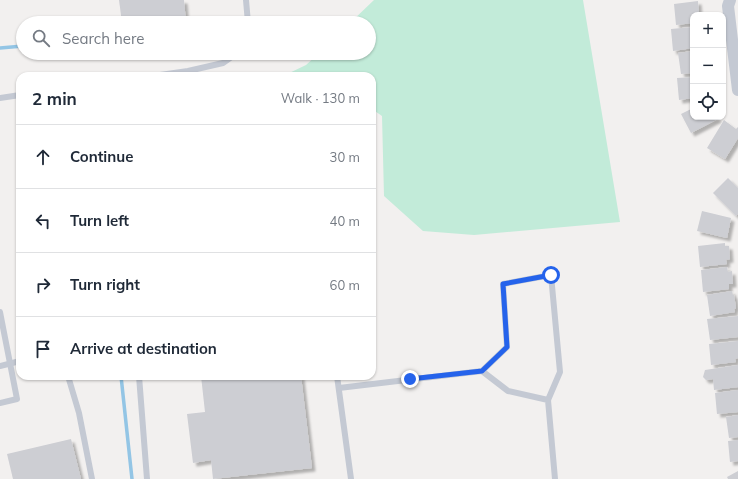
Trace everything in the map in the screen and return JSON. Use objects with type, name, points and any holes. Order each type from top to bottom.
[{"type":"street","points":[[730,0],[728,6],[738,90]]},
{"type":"lane","points":[[246,0],[247,16]]},
{"type":"lane","points":[[181,72],[223,63],[227,60]]},
{"type":"lane","points":[[0,98],[16,96]]},
{"type":"lane","points":[[338,388],[482,371],[507,347],[503,284],[551,275],[560,372],[548,400],[555,479]]},
{"type":"lane","points":[[0,312],[17,399],[0,403]]},
{"type":"lane","points":[[0,366],[16,362]]},
{"type":"lane","points":[[482,371],[508,391],[548,400]]},
{"type":"lane","points":[[69,380],[79,413],[92,479]]},
{"type":"lane","points":[[139,380],[147,479]]},
{"type":"lane","points":[[337,380],[351,479]]},
{"type":"green space","points":[[374,0],[583,0],[620,222],[474,235],[423,231],[384,196],[382,116],[376,112],[376,72],[291,72],[306,65],[311,60],[376,60],[376,16],[357,16]]},
{"type":"building","points":[[119,0],[184,0],[185,16],[121,16]]},
{"type":"building","points":[[698,1],[699,12],[690,12],[690,23],[676,25],[674,4]]},
{"type":"building","points":[[690,27],[690,48],[673,51],[671,29]]},
{"type":"building","points":[[690,51],[690,73],[681,74],[678,53]]},
{"type":"building","points":[[690,77],[690,98],[679,100],[677,78]]},
{"type":"building","points":[[690,110],[690,120],[716,120],[691,133],[681,114]]},
{"type":"building","points":[[724,120],[736,129],[738,127],[738,138],[725,159],[707,148]]},
{"type":"building","points":[[728,178],[738,188],[738,214],[736,216],[713,193]]},
{"type":"building","points":[[702,211],[731,218],[727,238],[697,231]]},
{"type":"building","points":[[725,243],[725,246],[729,246],[730,259],[726,260],[727,264],[700,267],[698,246]]},
{"type":"building","points":[[727,267],[728,272],[732,271],[733,284],[729,284],[729,289],[703,292],[701,270]]},
{"type":"building","points":[[732,291],[736,308],[734,309],[735,312],[710,316],[707,295]]},
{"type":"building","points":[[738,316],[738,337],[710,340],[707,319]]},
{"type":"building","points":[[738,341],[738,358],[735,359],[736,362],[711,365],[709,344]]},
{"type":"building","points":[[738,365],[738,387],[714,390],[713,379],[706,380],[703,377],[705,370]]},
{"type":"building","points":[[201,380],[301,380],[312,468],[213,479],[211,460],[193,463],[187,414],[205,412]]},
{"type":"building","points":[[738,390],[738,412],[717,414],[715,393]]},
{"type":"building","points":[[738,415],[738,437],[729,438],[726,417]]},
{"type":"building","points":[[71,439],[81,479],[13,479],[7,454]]},
{"type":"building","points":[[738,440],[738,461],[730,462],[728,441]]},
{"type":"building","points":[[738,471],[738,479],[728,479],[727,477]]},
{"type":"waterway","points":[[0,48],[16,47]]},
{"type":"waterway","points":[[121,380],[132,479]]},
{"type":"route","points":[[410,379],[482,371],[507,347],[503,284],[551,275]]}]
